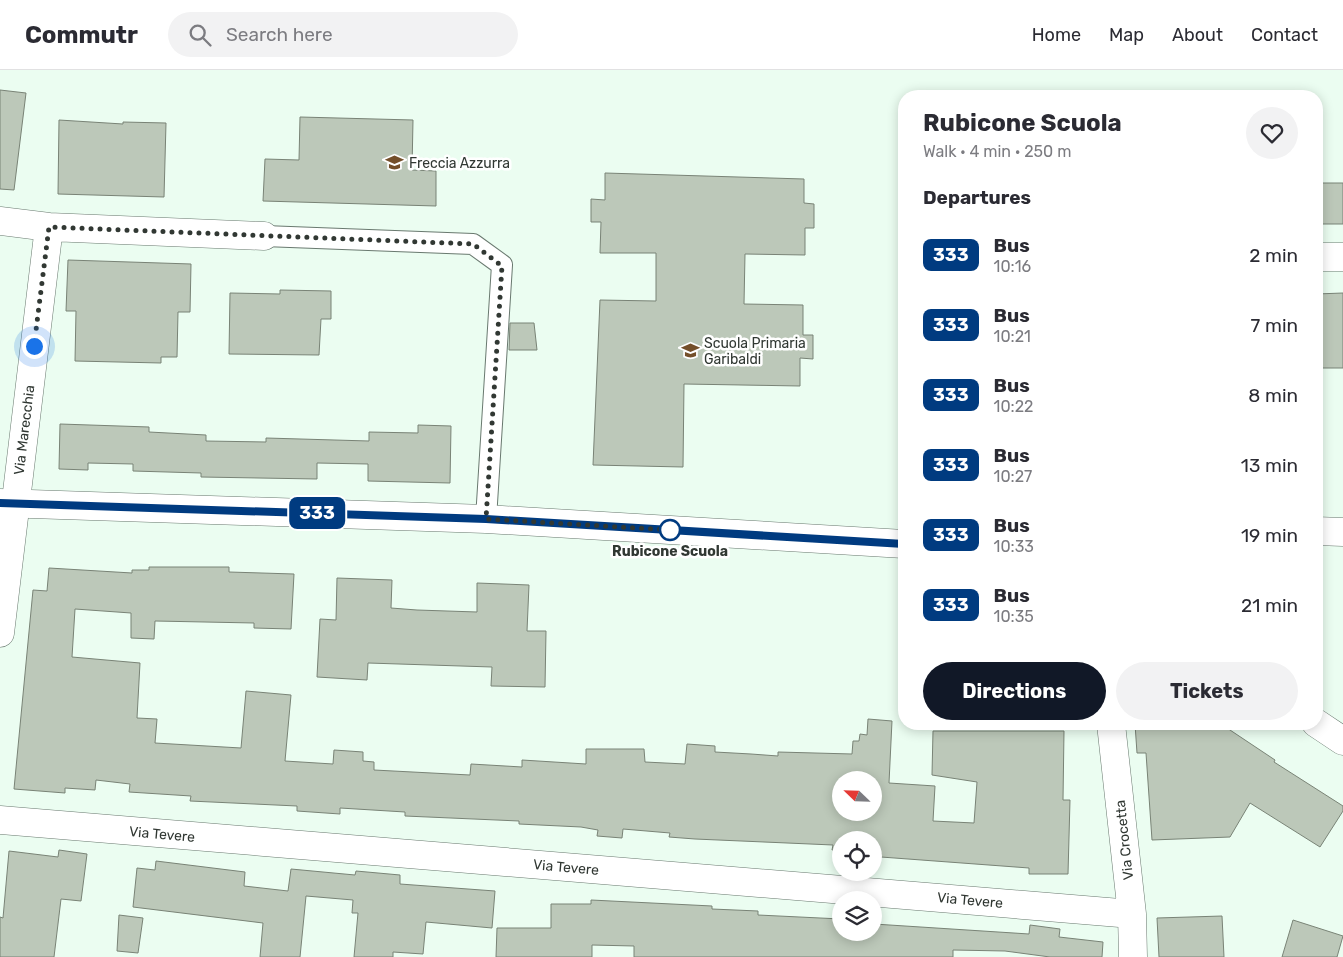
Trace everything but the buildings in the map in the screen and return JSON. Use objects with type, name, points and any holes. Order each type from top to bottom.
[{"type":"street","points":[[0,221],[49,227],[473,244],[502,266],[486,519]]},
{"type":"street","name":"Via Marecchia","points":[[0,633],[7,503],[49,227]]},
{"type":"street","points":[[1323,257],[1343,257]]},
{"type":"street","points":[[7,503],[486,519],[898,544]]},
{"type":"street","points":[[1323,531],[1343,532]]},
{"type":"street","points":[[1323,728],[1343,741]]},
{"type":"street","name":"Via Crocetta","points":[[1112,730],[1132,914],[1133,957]]},
{"type":"street","name":"Via Tevere","points":[[0,820],[1132,914]]},
{"type":"bus line","name":"333","points":[[0,503],[486,519],[898,544]]},
{"type":"place","name":"Freccia Azzurra","points":[[395,163]]},
{"type":"place","name":"Scuola Primaria Garibaldi","points":[[690,351]]},
{"type":"place","name":"Rubicone Scuola","points":[[670,530]]},
{"type":"route","points":[[34,346],[49,227],[473,244],[502,266],[486,486],[486,519],[670,530]]}]
